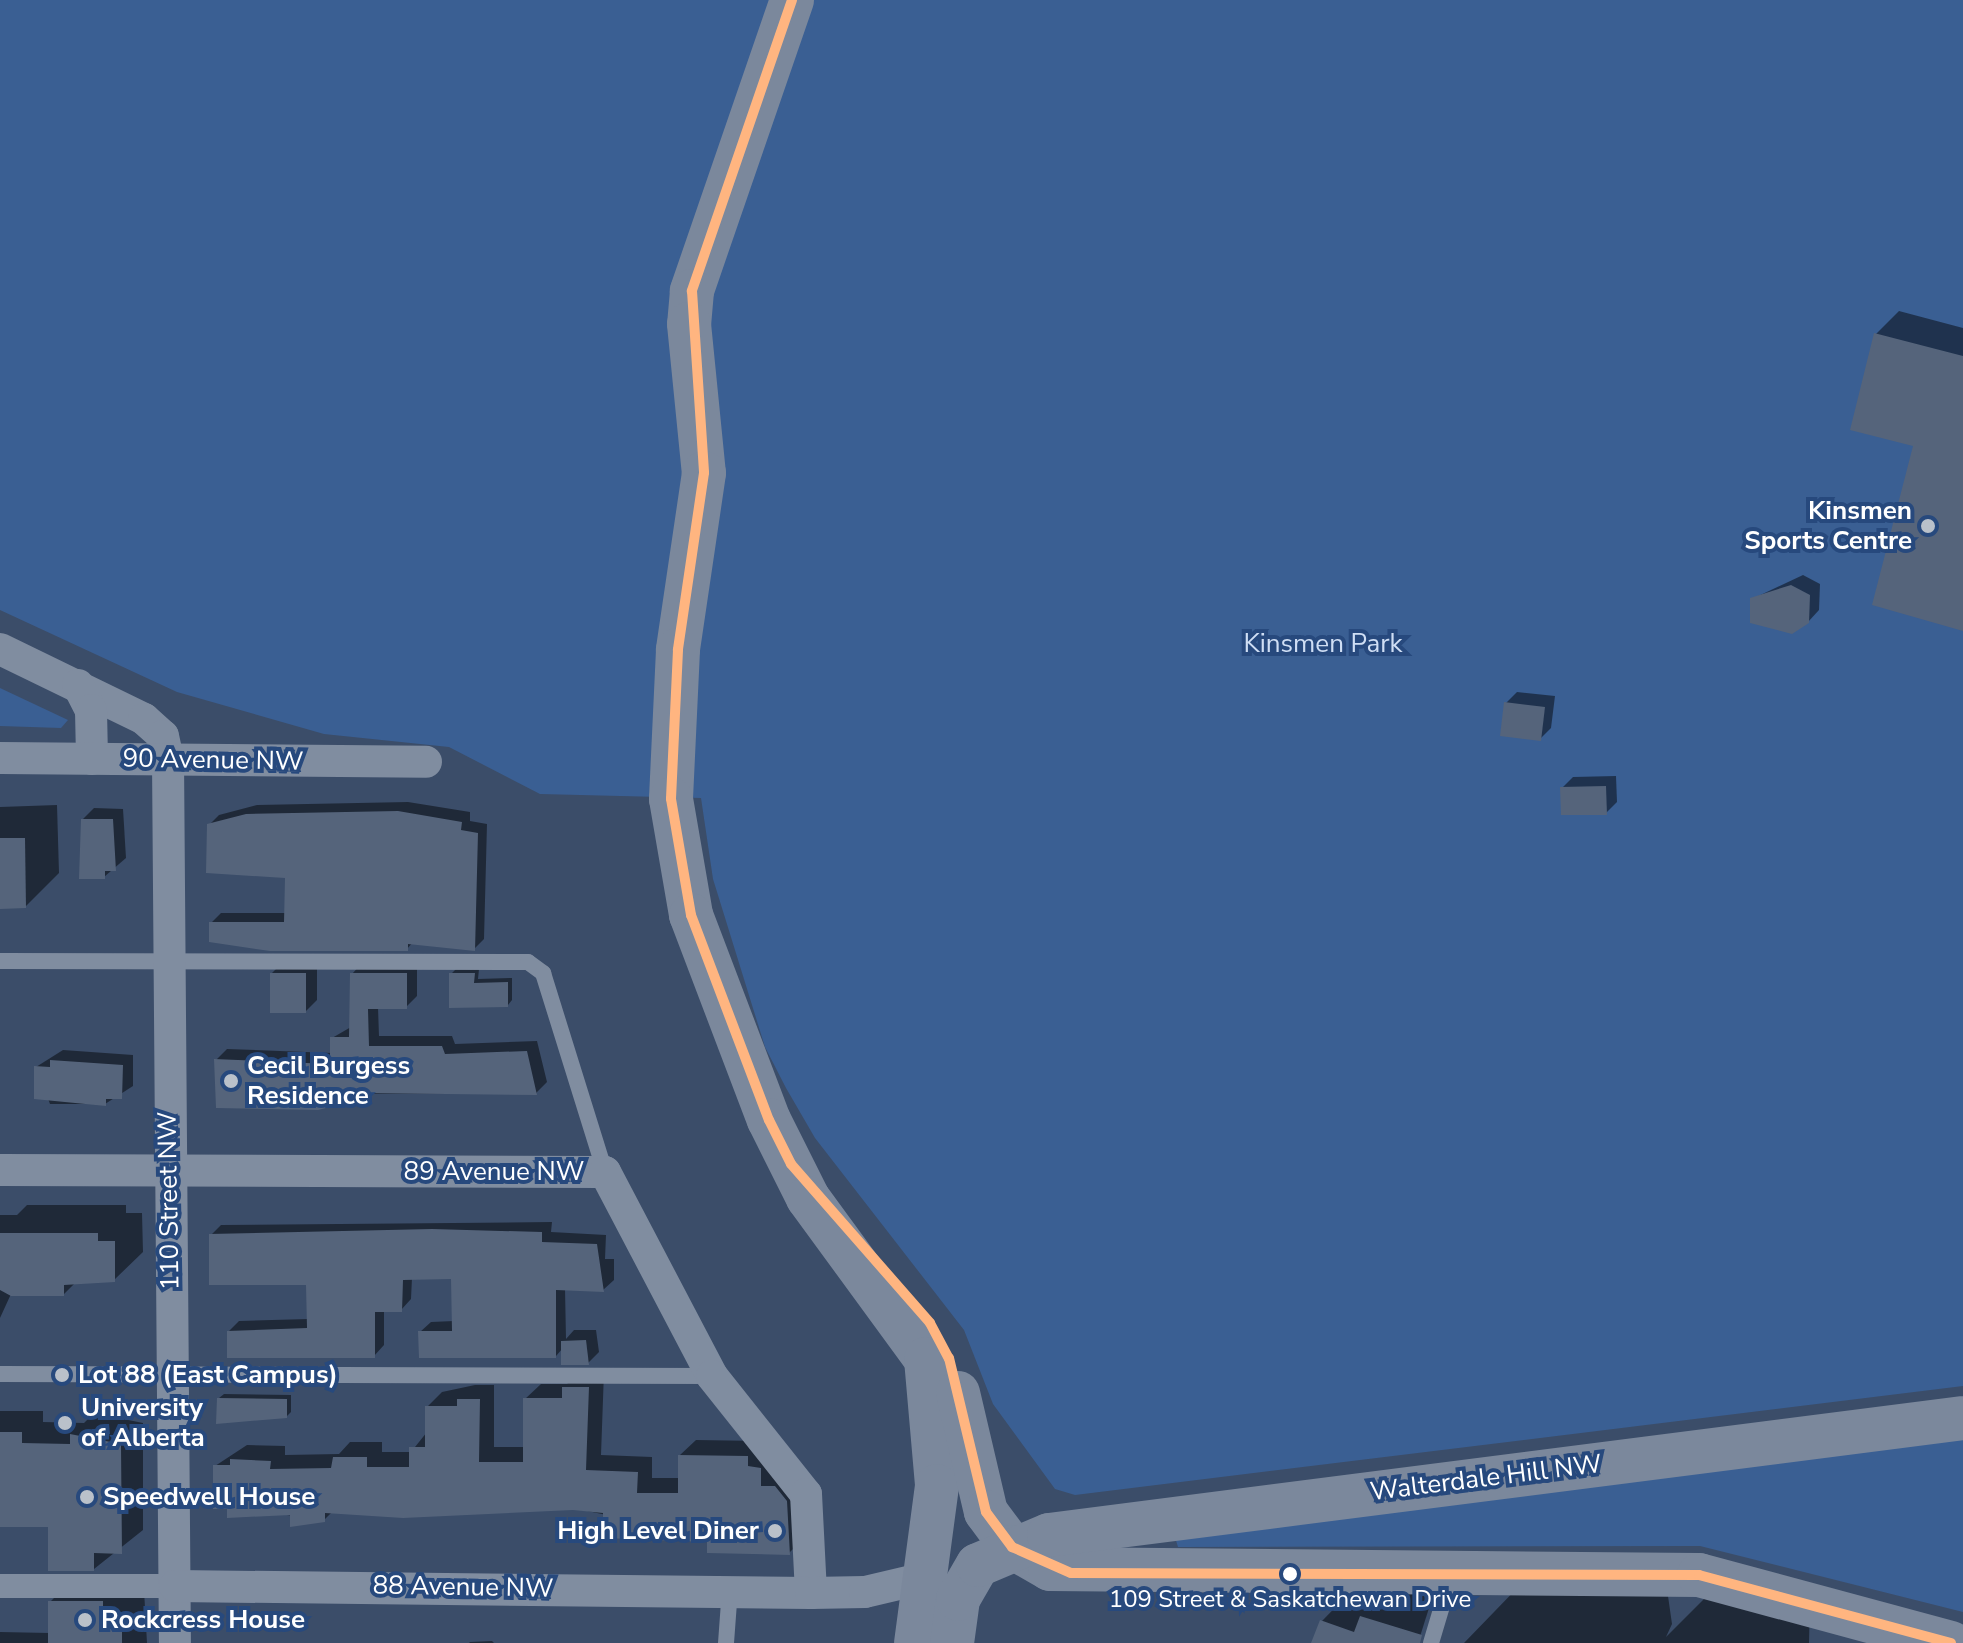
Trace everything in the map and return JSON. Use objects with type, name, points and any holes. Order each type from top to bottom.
[{"type":"main road","points":[[792,0],[692,291],[689,324],[704,473],[682,614],[669,740],[679,860],[705,958],[791,1164],[926,1359],[937,1486],[916,1643]]},
{"type":"main road","points":[[791,1164],[831,1201],[930,1323],[949,1358],[986,1512],[1012,1547],[1071,1573],[1724,1578],[1951,1643]]},
{"type":"main road","name":"Walterdale Hill NW","points":[[952,1643],[958,1599],[971,1574],[1012,1547],[1079,1530],[1963,1418]]},
{"type":"street","points":[[0,649],[78,685],[157,729],[168,760]]},
{"type":"street","points":[[78,685],[91,710],[92,759]]},
{"type":"street","name":"90 Avenue NW","points":[[0,758],[426,762]]},
{"type":"street","name":"110 Street NW","points":[[168,760],[168,1171],[175,1643]]},
{"type":"street","name":"89 Avenue NW","points":[[0,1170],[605,1172],[712,1376],[806,1494],[811,1593]]},
{"type":"street","name":"88 Avenue NW","points":[[0,1586],[730,1589],[811,1593],[865,1592],[924,1578]]},
{"type":"lane","points":[[0,961],[538,966],[605,1172]]},
{"type":"lane","points":[[0,1374],[712,1376]]},
{"type":"lane","points":[[1431,1643],[1451,1575]]},
{"type":"lane","points":[[726,1643],[730,1589]]},
{"type":"green space","name":"Kinsmen Park","points":[[0,0],[1963,0],[1963,1386],[1075,1495],[1055,1489],[993,1404],[964,1330],[815,1138],[786,1088],[765,1047],[713,879],[701,798],[540,794],[449,747],[324,734],[177,692],[0,610]]},
{"type":"green space","points":[[0,688],[68,720],[61,728],[0,726]]},
{"type":"green space","points":[[1963,1427],[1963,1612],[1700,1546],[1178,1547],[1174,1534]]},
{"type":"building","name":"Kinsmen Sports Centre","points":[[1874,333],[1963,356],[1963,631],[1872,605],[1913,446],[1850,430]]},
{"type":"building","points":[[1791,585],[1810,595],[1809,623],[1792,634],[1750,623],[1750,598]]},
{"type":"building","points":[[1504,702],[1545,707],[1541,741],[1500,736]]},
{"type":"building","points":[[1606,786],[1607,815],[1561,815],[1560,787]]},
{"type":"building","points":[[398,811],[462,822],[461,830],[478,833],[475,951],[408,944],[408,951],[270,951],[209,942],[209,922],[284,922],[285,878],[206,873],[207,824],[246,814]]},
{"type":"building","points":[[81,819],[113,819],[116,871],[105,871],[105,879],[79,879]]},
{"type":"building","points":[[0,838],[25,838],[26,908],[0,909]]},
{"type":"building","points":[[270,973],[306,973],[306,1013],[270,1013]]},
{"type":"building","points":[[350,973],[407,973],[407,1009],[368,1009],[369,1046],[442,1046],[445,1054],[527,1051],[537,1095],[362,1093],[327,1096],[326,1108],[318,1110],[216,1108],[214,1059],[330,1064],[330,1037],[349,1037]]},
{"type":"building","points":[[449,973],[475,973],[474,983],[508,982],[508,1007],[449,1008]]},
{"type":"building","points":[[50,1060],[123,1065],[122,1099],[106,1099],[106,1106],[34,1099],[34,1066],[50,1067]]},
{"type":"building","points":[[432,1229],[542,1232],[542,1242],[597,1244],[604,1292],[556,1290],[556,1358],[419,1358],[418,1331],[452,1331],[451,1279],[403,1280],[402,1312],[375,1312],[375,1358],[227,1358],[227,1331],[307,1328],[306,1285],[209,1285],[209,1234]]},
{"type":"building","points":[[0,1233],[98,1233],[98,1241],[115,1241],[115,1282],[64,1285],[64,1296],[11,1296],[0,1290]]},
{"type":"building","points":[[586,1340],[589,1365],[561,1365],[561,1341]]},
{"type":"building","points":[[562,1387],[589,1387],[586,1470],[638,1472],[637,1493],[678,1493],[678,1455],[748,1456],[748,1466],[761,1468],[761,1486],[775,1486],[787,1501],[790,1555],[707,1553],[707,1542],[603,1538],[603,1513],[573,1510],[403,1518],[325,1513],[325,1522],[290,1527],[290,1515],[227,1518],[227,1509],[213,1509],[213,1465],[230,1465],[230,1459],[271,1461],[270,1469],[331,1468],[333,1457],[367,1457],[367,1467],[409,1467],[409,1447],[425,1447],[425,1406],[457,1406],[457,1399],[480,1399],[479,1462],[523,1462],[523,1398],[562,1398]]},
{"type":"building","points":[[217,1398],[287,1399],[287,1418],[216,1424]]},
{"type":"building","name":"Speedwell House","points":[[0,1432],[22,1432],[22,1443],[70,1444],[70,1434],[121,1444],[122,1554],[94,1553],[94,1571],[48,1571],[48,1527],[0,1527]]},
{"type":"building","name":"Rockcress House","points":[[48,1601],[103,1601],[103,1612],[122,1612],[122,1643],[48,1643]]},
{"type":"building","points":[[1360,1616],[1422,1635],[1420,1643],[1311,1643],[1320,1620],[1354,1632]]},
{"type":"transit line","points":[[792,0],[692,291],[704,473],[678,650],[671,799],[691,915],[769,1120],[791,1164],[930,1323],[949,1358],[986,1512],[1012,1547],[1071,1573],[1699,1575],[1951,1643]]},
{"type":"place","name":"Kinsmen Sports Centre","points":[[1928,526]]},
{"type":"place","name":"Cecil Burgess Residence","points":[[231,1081]]},
{"type":"place","name":"Lot 88 (East Campus)","points":[[62,1375]]},
{"type":"place","name":"University of Alberta","points":[[65,1423]]},
{"type":"place","name":"Speedwell House","points":[[87,1497]]},
{"type":"place","name":"High Level Diner","points":[[775,1531]]},
{"type":"place","name":"109 Street & Saskatchewan Drive","points":[[1290,1574]]},
{"type":"place","name":"Rockcress House","points":[[85,1620]]}]
